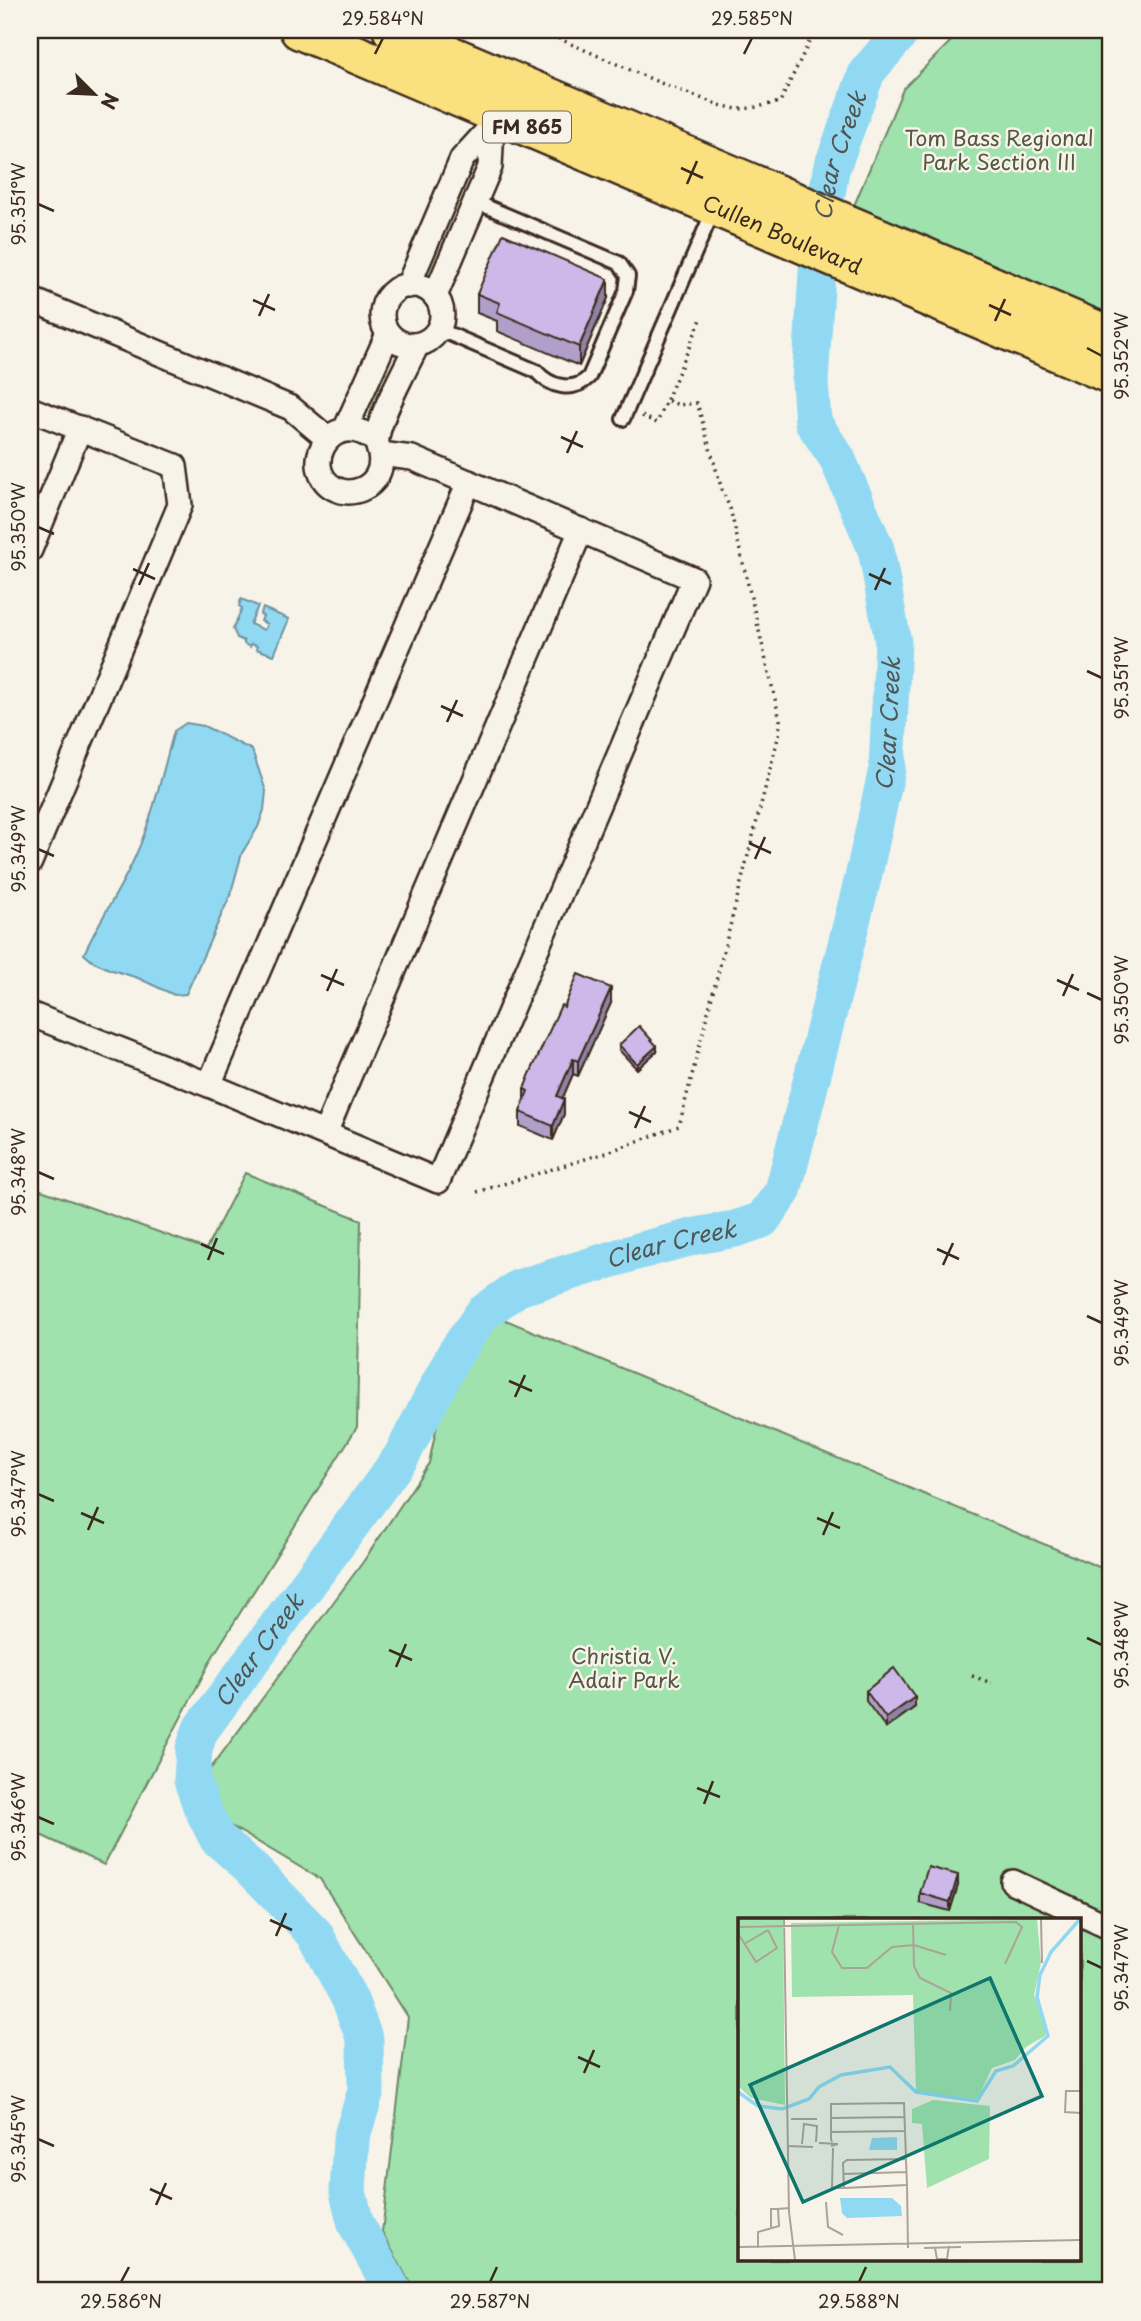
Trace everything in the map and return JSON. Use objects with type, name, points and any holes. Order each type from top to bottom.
[{"type":"main road","name":"Cullen Boulevard","points":[[299,30],[495,120],[714,207],[1111,375]]},
{"type":"main road","name":"Cullen Boulevard","points":[[392,30],[1111,336]]},
{"type":"street","points":[[435,296],[490,167],[495,120],[511,81]]},
{"type":"street","points":[[408,286],[462,159],[495,120]]},
{"type":"street","points":[[408,286],[422,287],[435,296],[441,307],[442,317],[438,329],[426,342],[406,345],[388,334],[382,316],[383,306],[394,291],[408,286]]},
{"type":"street","points":[[30,299],[291,408],[337,435],[359,430],[378,448],[412,458],[694,579],[438,1181],[30,1014]]},
{"type":"street","points":[[388,334],[337,435],[320,454],[319,465],[328,483],[337,489],[357,491],[374,481],[379,471],[378,448],[383,419],[417,345]]},
{"type":"street","points":[[30,409],[175,466],[180,505],[30,862]]},
{"type":"street","points":[[30,550],[80,428]]},
{"type":"street","points":[[209,1085],[469,482]]},
{"type":"street","points":[[325,1133],[581,530]]},
{"type":"street","points":[[1013,1882],[1111,1928]]},
{"type":"lane","points":[[438,329],[536,371],[557,386],[577,384],[589,377],[628,283],[626,270],[619,263],[477,202]]},
{"type":"lane","points":[[623,419],[714,207]]},
{"type":"path","points":[[540,30],[658,82],[737,109],[780,102],[815,30]]},
{"type":"path","points":[[639,415],[656,423],[702,317]]},
{"type":"path","points":[[477,1192],[679,1126],[780,727],[730,508],[722,490],[697,403],[679,405],[666,400]]},
{"type":"path","points":[[972,1676],[992,1683]]},
{"type":"green space","name":"Tom Bass Regional Park Section III","points":[[962,30],[1111,30],[1111,319],[853,208],[903,89]]},
{"type":"green space","points":[[245,1173],[361,1220],[357,1427],[213,1656],[104,1865],[30,1830],[30,1186],[206,1249]]},
{"type":"green space","name":"Christia V. Adair Park","points":[[489,1313],[1111,1572],[1111,2291],[414,2291],[382,2232],[408,2017],[320,1879],[226,1823],[200,1783],[363,1562],[429,1463],[445,1387]]},
{"type":"water","points":[[241,599],[258,606],[250,624],[264,630],[267,624],[261,621],[263,616],[260,615],[263,608],[289,619],[274,655],[256,649],[257,646],[251,644],[250,647],[237,638],[233,629],[242,608],[239,606]]},
{"type":"water","points":[[186,723],[204,726],[252,750],[266,791],[264,810],[258,827],[242,853],[230,896],[186,994],[174,995],[138,978],[109,969],[84,954],[141,843],[174,731]]},
{"type":"building","points":[[503,234],[608,279],[579,347],[497,312],[500,303],[477,294]]},
{"type":"building","points":[[578,974],[611,988],[578,1061],[573,1059],[557,1096],[564,1099],[553,1126],[520,1112],[528,1091],[524,1089],[530,1074]]},
{"type":"building","points":[[639,1026],[657,1046],[637,1064],[619,1045]]},
{"type":"building","points":[[894,1668],[915,1697],[886,1718],[866,1691]]},
{"type":"building","points":[[928,1867],[958,1875],[950,1902],[920,1893]]},
{"type":"waterway","name":"Clear Creek","points":[[393,2291],[356,2224],[348,2192],[351,2139],[366,2091],[365,2040],[350,2000],[315,1934],[249,1866],[217,1838],[192,1780],[194,1749],[200,1731],[401,1457],[454,1355],[483,1313],[518,1288],[639,1251],[735,1229],[762,1220],[783,1191],[863,878],[887,769],[893,642],[876,549],[837,458],[813,422],[810,382],[819,242],[831,170],[867,72],[903,30]]}]
